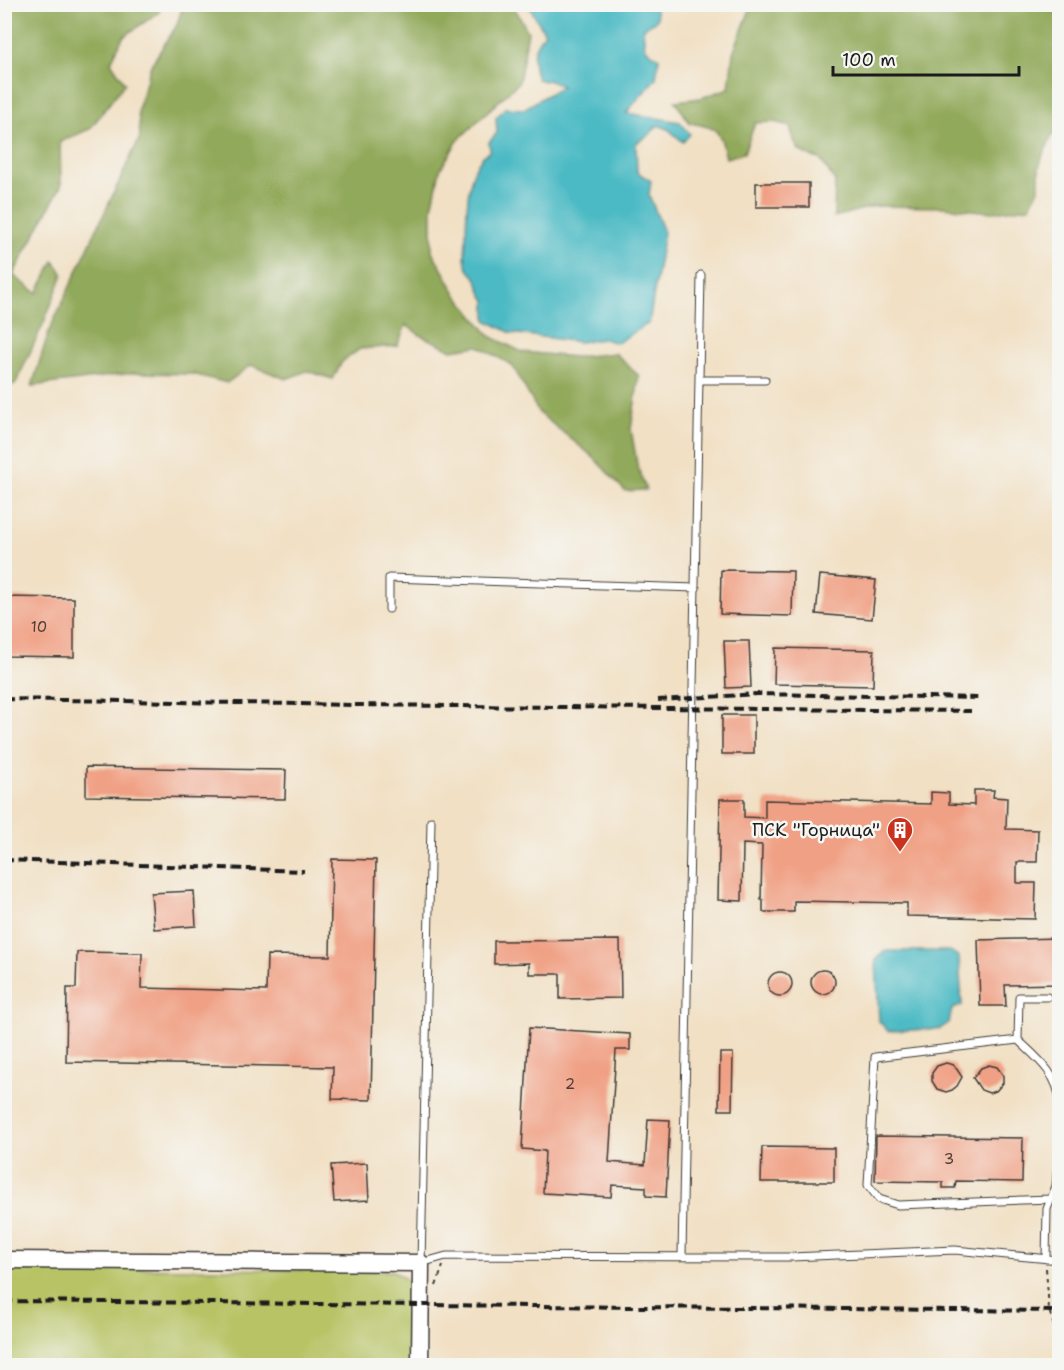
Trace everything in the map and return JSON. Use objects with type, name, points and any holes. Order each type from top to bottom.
[{"type":"street","points":[[4,1260],[421,1263],[420,1365]]},
{"type":"lane","points":[[682,1255],[701,275]]},
{"type":"lane","points":[[699,380],[765,380]]},
{"type":"lane","points":[[389,609],[389,579],[696,588]]},
{"type":"lane","points":[[431,821],[421,1263],[446,1256],[791,1257],[955,1250],[1059,1260]]},
{"type":"lane","points":[[1047,997],[1019,997],[1018,1040],[1048,1068],[1059,1092],[1059,1102]]},
{"type":"lane","points":[[1018,1040],[875,1057],[868,1185],[879,1199],[898,1204],[1050,1199]]},
{"type":"lane","points":[[1046,1259],[1047,1209],[1056,1186],[1059,1136]]},
{"type":"path","points":[[1046,1259],[1049,1311],[1059,1347]]},
{"type":"green space","points":[[5,4],[163,5],[158,13],[123,37],[111,62],[125,83],[90,129],[60,142],[61,186],[13,275],[37,293],[54,261],[63,274],[16,383],[5,389]]},
{"type":"green space","points":[[183,5],[513,5],[528,32],[519,82],[458,140],[440,170],[432,208],[432,251],[456,294],[490,336],[522,352],[576,357],[615,353],[639,376],[631,429],[637,464],[646,490],[625,491],[592,456],[539,413],[512,365],[478,346],[452,350],[420,335],[406,325],[397,346],[360,349],[342,362],[333,379],[307,371],[286,379],[251,365],[227,383],[193,374],[134,373],[32,386],[49,331],[140,137],[138,110],[151,65],[177,25]]},
{"type":"green space","points":[[750,5],[1035,5],[1059,14],[1060,132],[1052,136],[1042,157],[1039,168],[1039,189],[1029,207],[993,212],[942,207],[875,206],[834,217],[835,181],[820,159],[806,155],[798,149],[790,126],[774,122],[755,123],[744,153],[726,158],[719,135],[712,129],[690,123],[675,101],[701,98],[729,88],[733,53]]},
{"type":"green space","points":[[5,1267],[393,1271],[407,1281],[413,1292],[414,1365],[5,1366]]},
{"type":"water","points":[[528,5],[655,5],[657,19],[643,29],[645,48],[659,58],[656,78],[626,113],[680,122],[690,134],[683,142],[668,129],[658,125],[649,135],[636,143],[637,172],[651,181],[649,195],[664,232],[649,323],[617,343],[604,339],[579,342],[511,333],[486,320],[486,300],[477,280],[466,265],[469,190],[476,167],[490,151],[489,142],[497,133],[496,118],[505,108],[524,109],[562,86],[548,80],[537,79],[534,54],[537,43],[545,33]]},
{"type":"water","points":[[885,951],[950,951],[959,957],[962,1005],[952,1009],[949,1022],[940,1029],[888,1031],[879,1021],[876,960]]},
{"type":"building","points":[[756,183],[809,183],[809,207],[756,207]]},
{"type":"building","points":[[721,570],[793,571],[792,616],[720,614]]},
{"type":"building","points":[[820,575],[876,580],[872,619],[816,614]]},
{"type":"building","points":[[4,597],[74,598],[74,657],[4,656]]},
{"type":"building","points":[[724,641],[749,641],[751,687],[726,688]]},
{"type":"building","points":[[775,648],[874,650],[873,686],[774,684]]},
{"type":"building","points":[[722,715],[754,715],[754,754],[722,754]]},
{"type":"building","points":[[86,767],[286,770],[285,799],[86,796]]},
{"type":"building","name":"ПСК \"Горница\"","points":[[974,790],[994,790],[993,797],[1007,798],[1006,829],[1038,830],[1037,862],[1017,862],[1017,883],[1036,883],[1035,919],[907,916],[907,903],[794,901],[794,912],[763,912],[763,900],[761,900],[762,845],[743,844],[742,901],[718,900],[720,799],[744,799],[744,817],[765,818],[765,800],[931,804],[931,792],[949,793],[949,804],[974,805]]},
{"type":"building","points":[[332,859],[376,860],[371,1100],[332,1099],[333,1067],[66,1062],[67,988],[76,988],[77,952],[142,953],[141,988],[266,991],[267,955],[330,956]]},
{"type":"building","points":[[194,891],[196,926],[154,929],[151,893]]},
{"type":"building","points":[[1059,938],[1059,984],[1005,985],[1006,1006],[980,1006],[978,940]]},
{"type":"building","points":[[620,940],[621,998],[560,999],[560,974],[529,974],[529,963],[494,964],[494,941]]},
{"type":"building","points":[[823,970],[831,974],[835,982],[831,990],[823,994],[815,990],[811,982],[815,974]]},
{"type":"building","points":[[780,972],[788,976],[792,984],[788,992],[780,996],[772,992],[768,984],[772,976]]},
{"type":"building","points":[[529,1028],[630,1034],[630,1050],[616,1050],[609,1162],[645,1165],[648,1119],[670,1120],[666,1197],[646,1196],[646,1187],[612,1185],[611,1197],[543,1193],[545,1151],[522,1149]]},
{"type":"building","points":[[720,1053],[733,1053],[732,1110],[719,1110]]},
{"type":"building","points":[[946,1063],[954,1065],[962,1077],[957,1086],[946,1092],[937,1089],[932,1081],[932,1073],[937,1066]]},
{"type":"building","points":[[989,1065],[997,1067],[1003,1075],[1003,1083],[996,1091],[989,1093],[981,1090],[973,1078],[981,1068]]},
{"type":"building","points":[[876,1136],[1023,1138],[1022,1182],[956,1181],[955,1188],[943,1188],[943,1182],[875,1181]]},
{"type":"building","points":[[762,1147],[834,1148],[834,1182],[761,1182]]},
{"type":"building","points":[[367,1163],[369,1200],[334,1202],[331,1165]]},
{"type":"railway","points":[[658,700],[758,694],[981,698]]},
{"type":"railway","points":[[4,699],[971,711]]},
{"type":"railway","points":[[4,860],[304,871]]},
{"type":"railway","points":[[4,1301],[1060,1311]]},
{"type":"place","name":"ПСК \"Горница\"","points":[[900,853]]}]
